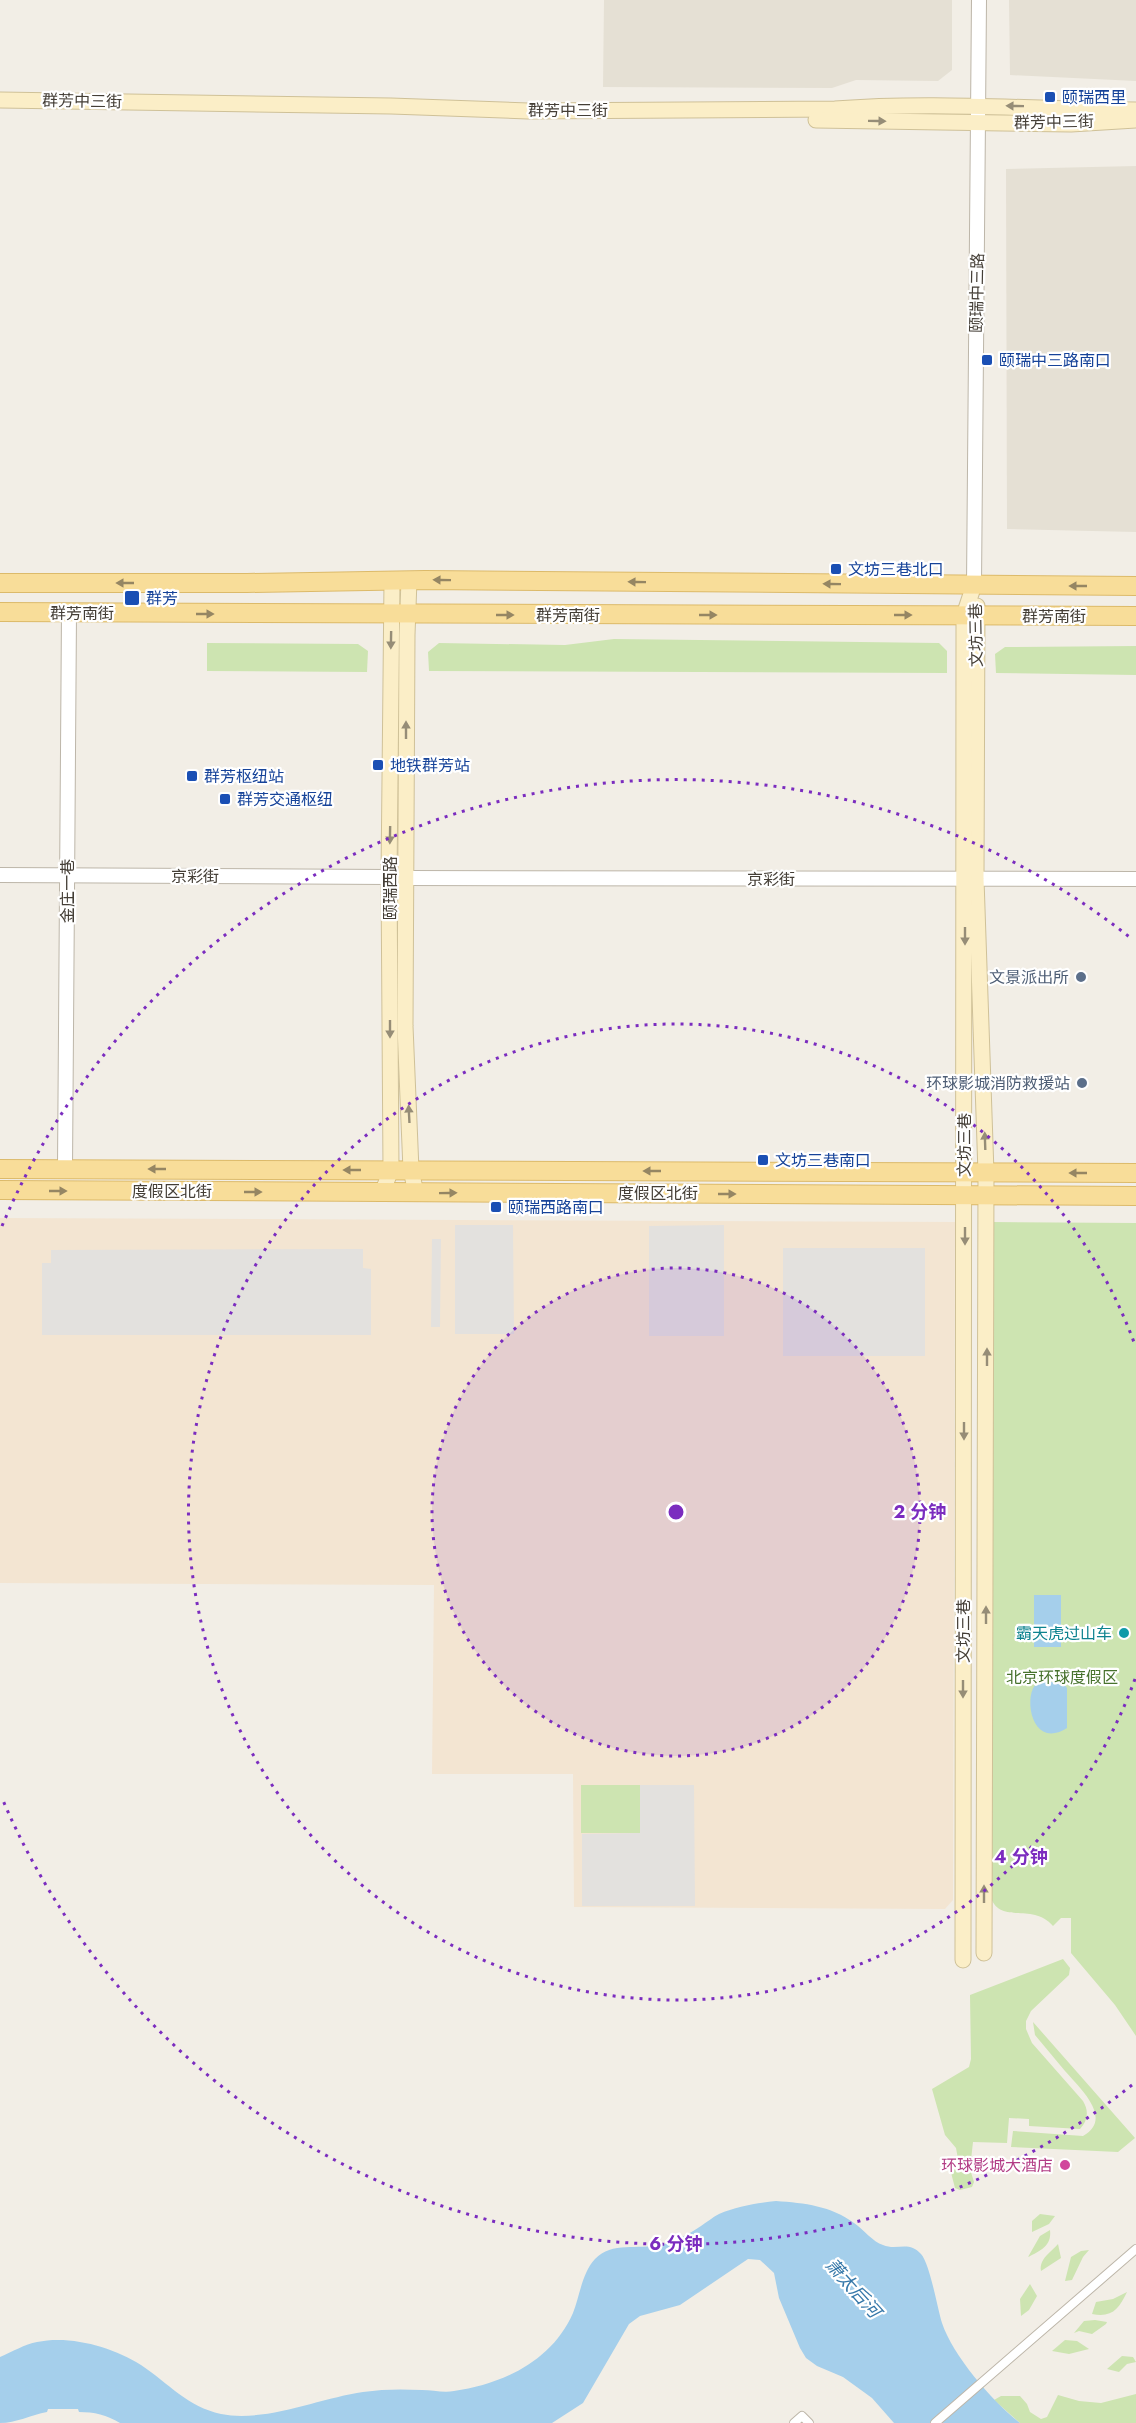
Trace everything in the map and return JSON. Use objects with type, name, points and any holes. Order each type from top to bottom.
[{"type":"main road","name":"群芳中三街","points":[[0,100],[380,106],[528,111],[836,109],[879,106],[1136,110]]},
{"type":"main road","name":"群芳中三街","points":[[0,110],[1071,124],[1136,120]]},
{"type":"main road","name":"群芳南街","points":[[0,583],[401,581],[1136,586]]},
{"type":"main road","name":"颐瑞西路","points":[[401,581],[405,1026],[411,1170],[416,1193]]},
{"type":"main road","name":"文坊三巷","points":[[963,1960],[965,1195],[963,1173],[970,879],[971,616],[974,585]]},
{"type":"main road","name":"群芳南街","points":[[0,612],[1136,616]]},
{"type":"main road","name":"颐瑞西路","points":[[382,1193],[391,1170],[390,633],[400,615]]},
{"type":"main road","name":"文坊三巷","points":[[970,879],[986,1173],[984,1953]]},
{"type":"main road","name":"度假区北街","points":[[0,1169],[1136,1173]]},
{"type":"main road","name":"度假区北街","points":[[0,1190],[1136,1196]]},
{"type":"street","name":"颐瑞中三路","points":[[974,585],[979,0]]},
{"type":"street","name":"金庄一巷","points":[[65,1169],[69,613]]},
{"type":"street","name":"京彩街","points":[[0,875],[389,877]]},
{"type":"street","name":"京彩街","points":[[405,878],[1136,879]]},
{"type":"street","points":[[935,2423],[1136,2249]]},
{"type":"street","points":[[794,2423],[802,2416],[809,2423]]},
{"type":"shaded area","points":[[604,0],[952,0],[952,70],[938,81],[856,80],[832,88],[603,87]]},
{"type":"shaded area","points":[[1009,0],[1136,0],[1136,81],[1010,75]]},
{"type":"shaded area","points":[[1136,166],[1136,532],[1007,529],[1006,169]]},
{"type":"shaded area","points":[[0,1218],[955,1222],[953,1900],[945,1909],[574,1907],[573,1774],[432,1774],[434,1585],[0,1583]]},
{"type":"shaded area","points":[[455,1225],[513,1225],[514,1334],[455,1334]]},
{"type":"shaded area","points":[[724,1225],[724,1336],[649,1336],[649,1226]]},
{"type":"shaded area","points":[[432,1239],[441,1239],[440,1327],[431,1327]]},
{"type":"shaded area","points":[[783,1248],[925,1248],[925,1356],[783,1356]]},
{"type":"shaded area","points":[[363,1249],[363,1268],[371,1269],[371,1335],[42,1335],[42,1263],[51,1263],[51,1250]]},
{"type":"shaded area","points":[[640,1785],[694,1785],[695,1906],[582,1906],[582,1834],[640,1833]]},
{"type":"green space","points":[[614,639],[939,643],[947,651],[947,673],[429,671],[428,652],[439,643],[565,645]]},
{"type":"green space","points":[[207,643],[358,644],[368,651],[367,672],[207,671]]},
{"type":"green space","points":[[1136,646],[1136,675],[996,673],[995,654],[1005,647]]},
{"type":"green space","name":"北京环球度假区","points":[[991,1222],[1136,1223],[1136,2036],[1115,2005],[1071,1953],[1071,1918],[1061,1918],[1053,1926],[1036,1915],[1002,1910],[991,1898]]},
{"type":"green space","points":[[581,1785],[640,1785],[640,1833],[581,1833]]},
{"type":"green space","points":[[1063,1959],[1070,1968],[1069,1975],[1031,2011],[1026,2021],[1026,2029],[1032,2043],[1083,2101],[1087,2112],[1085,2122],[1080,2129],[1029,2126],[1029,2119],[1009,2118],[1007,2143],[973,2142],[970,2169],[974,2182],[972,2187],[960,2190],[955,2188],[948,2161],[958,2159],[956,2148],[945,2135],[932,2089],[969,2067],[971,2059],[970,1995]]},
{"type":"green space","points":[[1033,2022],[1135,2138],[1118,2152],[1011,2147],[1013,2131],[1083,2136],[1092,2129],[1095,2121],[1095,2112],[1091,2104],[1035,2035]]},
{"type":"green space","points":[[1040,2214],[1055,2216],[1049,2224],[1032,2232],[1032,2221]]},
{"type":"green space","points":[[1050,2230],[1047,2244],[1028,2257],[1040,2236]]},
{"type":"green space","points":[[1058,2244],[1061,2258],[1041,2271],[1044,2259]]},
{"type":"green space","points":[[1089,2250],[1072,2280],[1065,2281],[1071,2257],[1081,2251]]},
{"type":"green space","points":[[1030,2284],[1037,2296],[1029,2310],[1021,2316],[1020,2299]]},
{"type":"green space","points":[[1127,2292],[1114,2311],[1105,2315],[1092,2314],[1096,2302],[1113,2299]]},
{"type":"green space","points":[[1084,2321],[1107,2322],[1092,2334],[1079,2331],[1074,2333]]},
{"type":"green space","points":[[1065,2340],[1077,2341],[1089,2349],[1069,2354],[1052,2351]]},
{"type":"green space","points":[[1122,2356],[1133,2357],[1136,2362],[1127,2364],[1119,2372],[1107,2369]]},
{"type":"green space","points":[[1136,2394],[1136,2423],[1020,2423],[994,2400],[1001,2396],[1020,2396],[1030,2412],[1041,2419],[1047,2417],[1058,2395],[1079,2401],[1101,2403]]},
{"type":"water","points":[[1034,1595],[1061,1595],[1061,1647],[1034,1647]]},
{"type":"water","points":[[1039,1682],[1062,1682],[1067,1688],[1067,1728],[1054,1733],[1044,1732],[1037,1726],[1030,1706],[1034,1687]]},
{"type":"water","name":"萧太后河","points":[[776,2201],[807,2204],[827,2209],[845,2217],[879,2243],[888,2247],[912,2248],[921,2254],[933,2286],[942,2323],[955,2350],[986,2391],[1020,2423],[894,2423],[872,2398],[843,2377],[817,2366],[806,2358],[779,2298],[774,2273],[760,2260],[748,2259],[680,2305],[640,2316],[629,2324],[583,2403],[552,2423],[120,2423],[100,2414],[79,2412],[78,2409],[48,2409],[47,2412],[0,2423],[0,2357],[28,2344],[50,2340],[77,2341],[117,2353],[141,2365],[198,2406],[221,2414],[238,2416],[274,2413],[370,2391],[400,2389],[450,2392],[490,2383],[524,2367],[552,2344],[564,2330],[573,2313],[587,2271],[602,2253],[617,2248],[665,2244],[686,2235],[726,2211]]},
{"type":"place","name":"颐瑞西里","points":[[1050,97]]},
{"type":"place","name":"颐瑞中三路南口","points":[[987,360]]},
{"type":"place","name":"文坊三巷北口","points":[[836,569]]},
{"type":"place","name":"群芳","points":[[132,598]]},
{"type":"place","name":"地铁群芳站","points":[[378,765]]},
{"type":"place","name":"群芳枢纽站","points":[[192,776]]},
{"type":"place","name":"群芳交通枢纽","points":[[225,799]]},
{"type":"place","name":"文景派出所","points":[[1081,977]]},
{"type":"place","name":"环球影城消防救援站","points":[[1082,1083]]},
{"type":"place","name":"文坊三巷南口","points":[[763,1160]]},
{"type":"place","name":"颐瑞西路南口","points":[[496,1207]]},
{"type":"place","name":"霸天虎过山车","points":[[1124,1633]]},
{"type":"place","name":"环球影城大酒店","points":[[1065,2165]]}]
